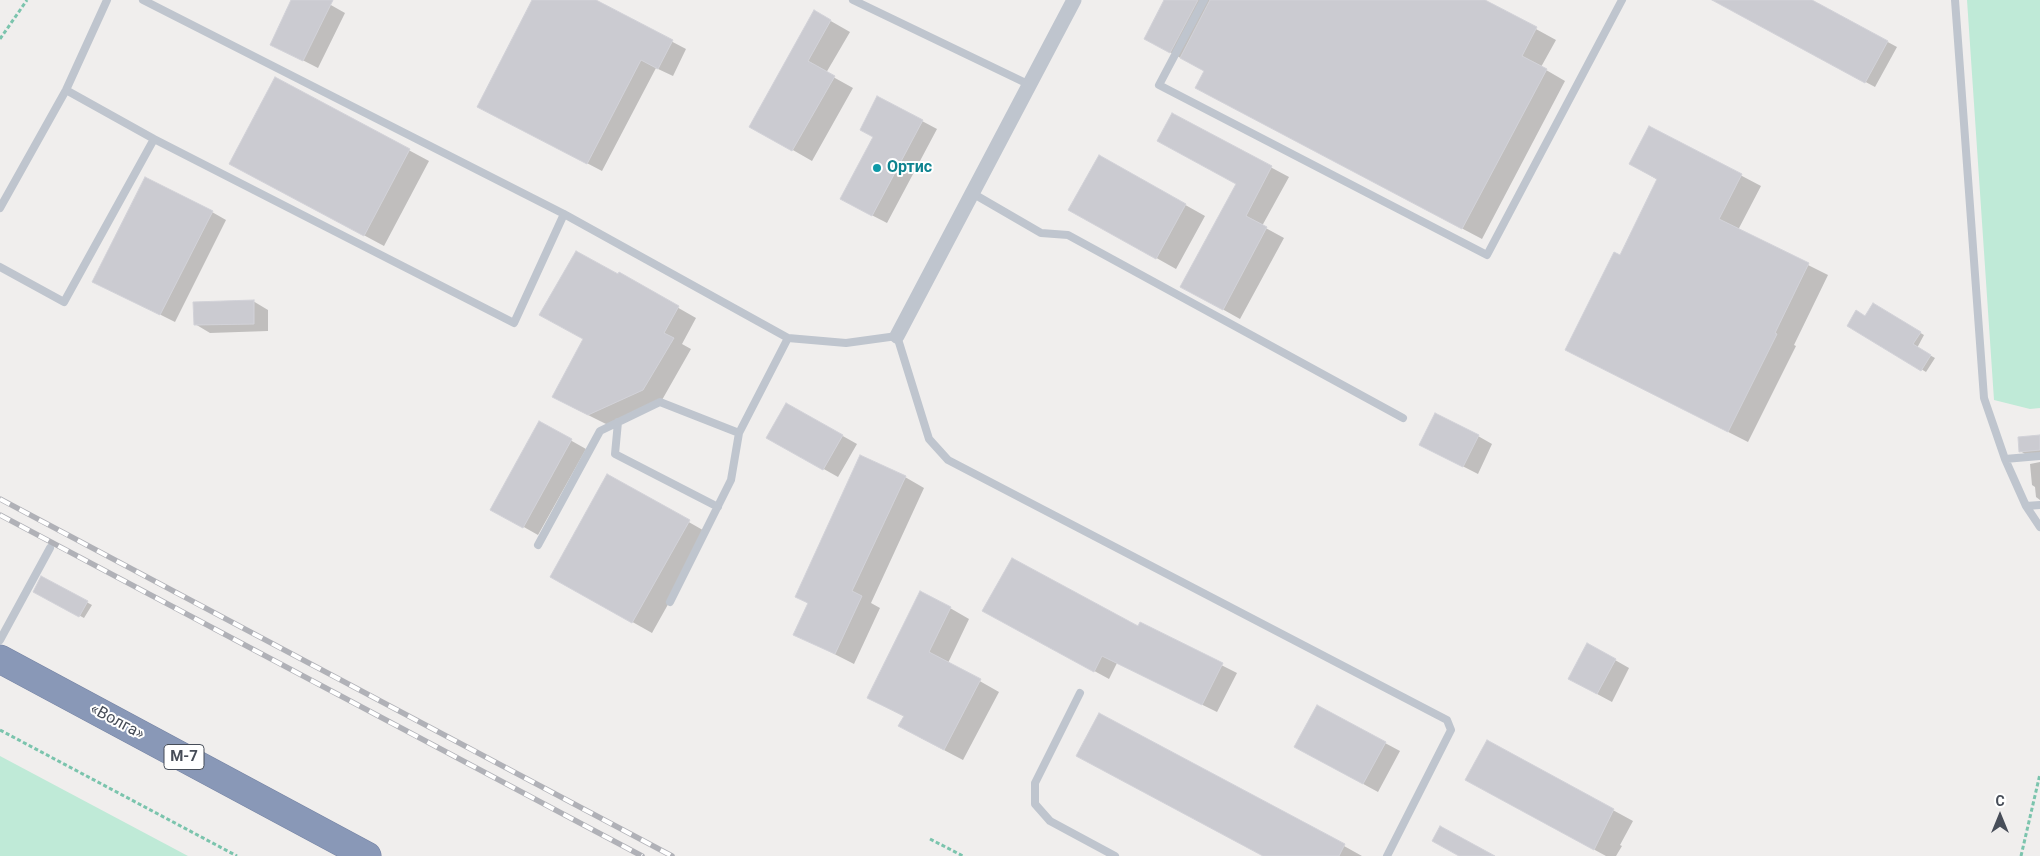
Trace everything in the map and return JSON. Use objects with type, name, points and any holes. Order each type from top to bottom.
[{"type":"highway","name":"«Волга»","points":[[0,659],[367,856]]},
{"type":"street","points":[[897,336],[1074,0]]},
{"type":"lane","points":[[0,208],[66,90],[107,0]]},
{"type":"lane","points":[[143,0],[564,214],[788,338],[846,343],[897,336],[928,439],[948,460],[1447,720],[1451,730],[1387,856]]},
{"type":"lane","points":[[853,0],[1030,85]]},
{"type":"lane","points":[[1204,0],[1159,85],[1487,255],[1622,0]]},
{"type":"lane","points":[[1955,0],[1984,398],[2005,459],[2026,506],[2040,527]]},
{"type":"lane","points":[[66,90],[154,139],[514,323],[564,214]]},
{"type":"lane","points":[[0,267],[64,302],[154,139]]},
{"type":"lane","points":[[972,193],[1041,233],[1068,235],[1403,418]]},
{"type":"lane","points":[[670,602],[731,480],[739,432],[788,338]]},
{"type":"lane","points":[[538,545],[600,431],[660,402],[739,432]]},
{"type":"lane","points":[[618,422],[615,454],[718,507]]},
{"type":"lane","points":[[2005,459],[2040,456]]},
{"type":"lane","points":[[2026,506],[2040,505]]},
{"type":"lane","points":[[0,640],[50,548]]},
{"type":"lane","points":[[1080,694],[1035,782],[1035,804],[1050,821],[1115,856]]},
{"type":"path","points":[[0,39],[27,0]]},
{"type":"path","points":[[0,730],[237,856]]},
{"type":"path","points":[[2022,856],[2040,774]]},
{"type":"path","points":[[930,839],[963,856]]},
{"type":"green space","points":[[1967,0],[2040,0],[2040,408],[2030,409],[1994,400]]},
{"type":"green space","points":[[0,756],[188,856],[0,856]]},
{"type":"building","points":[[291,0],[333,0],[303,61],[270,45]]},
{"type":"building","points":[[532,0],[596,0],[673,40],[658,69],[641,60],[587,164],[477,107]]},
{"type":"building","points":[[1164,0],[1198,0],[1170,53],[1144,39]]},
{"type":"building","points":[[1210,0],[1485,0],[1537,27],[1522,56],[1547,69],[1462,229],[1195,88],[1204,71],[1180,58]]},
{"type":"building","points":[[1712,0],[1812,0],[1888,41],[1865,83]]},
{"type":"building","points":[[814,10],[831,20],[808,61],[835,76],[792,151],[749,127]]},
{"type":"building","points":[[275,77],[410,149],[364,236],[229,164]]},
{"type":"building","name":"Ортис","points":[[877,96],[923,120],[872,216],[840,199],[873,137],[860,130]]},
{"type":"building","points":[[1172,113],[1272,166],[1246,216],[1267,227],[1223,310],[1180,287],[1236,184],[1157,141]]},
{"type":"building","points":[[1649,126],[1742,174],[1719,219],[1809,263],[1775,333],[1777,334],[1728,432],[1565,350],[1614,252],[1620,255],[1657,179],[1629,164]]},
{"type":"building","points":[[1099,155],[1186,204],[1156,259],[1068,210]]},
{"type":"building","points":[[145,177],[213,211],[160,315],[92,282]]},
{"type":"building","points":[[576,251],[618,274],[619,272],[679,306],[664,333],[674,338],[643,390],[588,415],[552,397],[583,339],[539,315]]},
{"type":"building","points":[[254,300],[254,324],[194,325],[193,302]]},
{"type":"building","points":[[1873,303],[1921,332],[1913,344],[1931,355],[1921,371],[1847,326],[1856,310],[1865,316]]},
{"type":"building","points":[[786,403],[843,435],[823,470],[766,438]]},
{"type":"building","points":[[1435,413],[1479,435],[1463,467],[1419,445]]},
{"type":"building","points":[[539,421],[572,439],[523,528],[490,510]]},
{"type":"building","points":[[2040,435],[2040,450],[2019,452],[2018,437]]},
{"type":"building","points":[[860,455],[906,476],[852,591],[862,596],[835,654],[793,635],[808,603],[795,597]]},
{"type":"building","points":[[607,474],[690,520],[632,623],[550,577]]},
{"type":"building","points":[[1012,558],[1138,626],[1140,622],[1223,663],[1202,705],[1102,656],[1094,672],[982,611]]},
{"type":"building","points":[[41,576],[88,601],[79,617],[33,592]]},
{"type":"building","points":[[920,591],[951,607],[929,652],[981,679],[944,750],[898,726],[904,716],[867,698]]},
{"type":"building","points":[[1587,643],[1616,659],[1597,694],[1568,679]]},
{"type":"building","points":[[1317,705],[1386,742],[1363,784],[1294,747]]},
{"type":"building","points":[[1099,713],[1345,844],[1339,856],[1263,856],[1076,756]]},
{"type":"building","points":[[1487,740],[1614,809],[1594,850],[1465,780]]},
{"type":"building","points":[[1440,826],[1495,856],[1459,856],[1432,841]]},
{"type":"railway","points":[[0,499],[672,856]]},
{"type":"railway","points":[[0,515],[642,856]]},
{"type":"place","name":"Ортис","points":[[877,168]]}]
